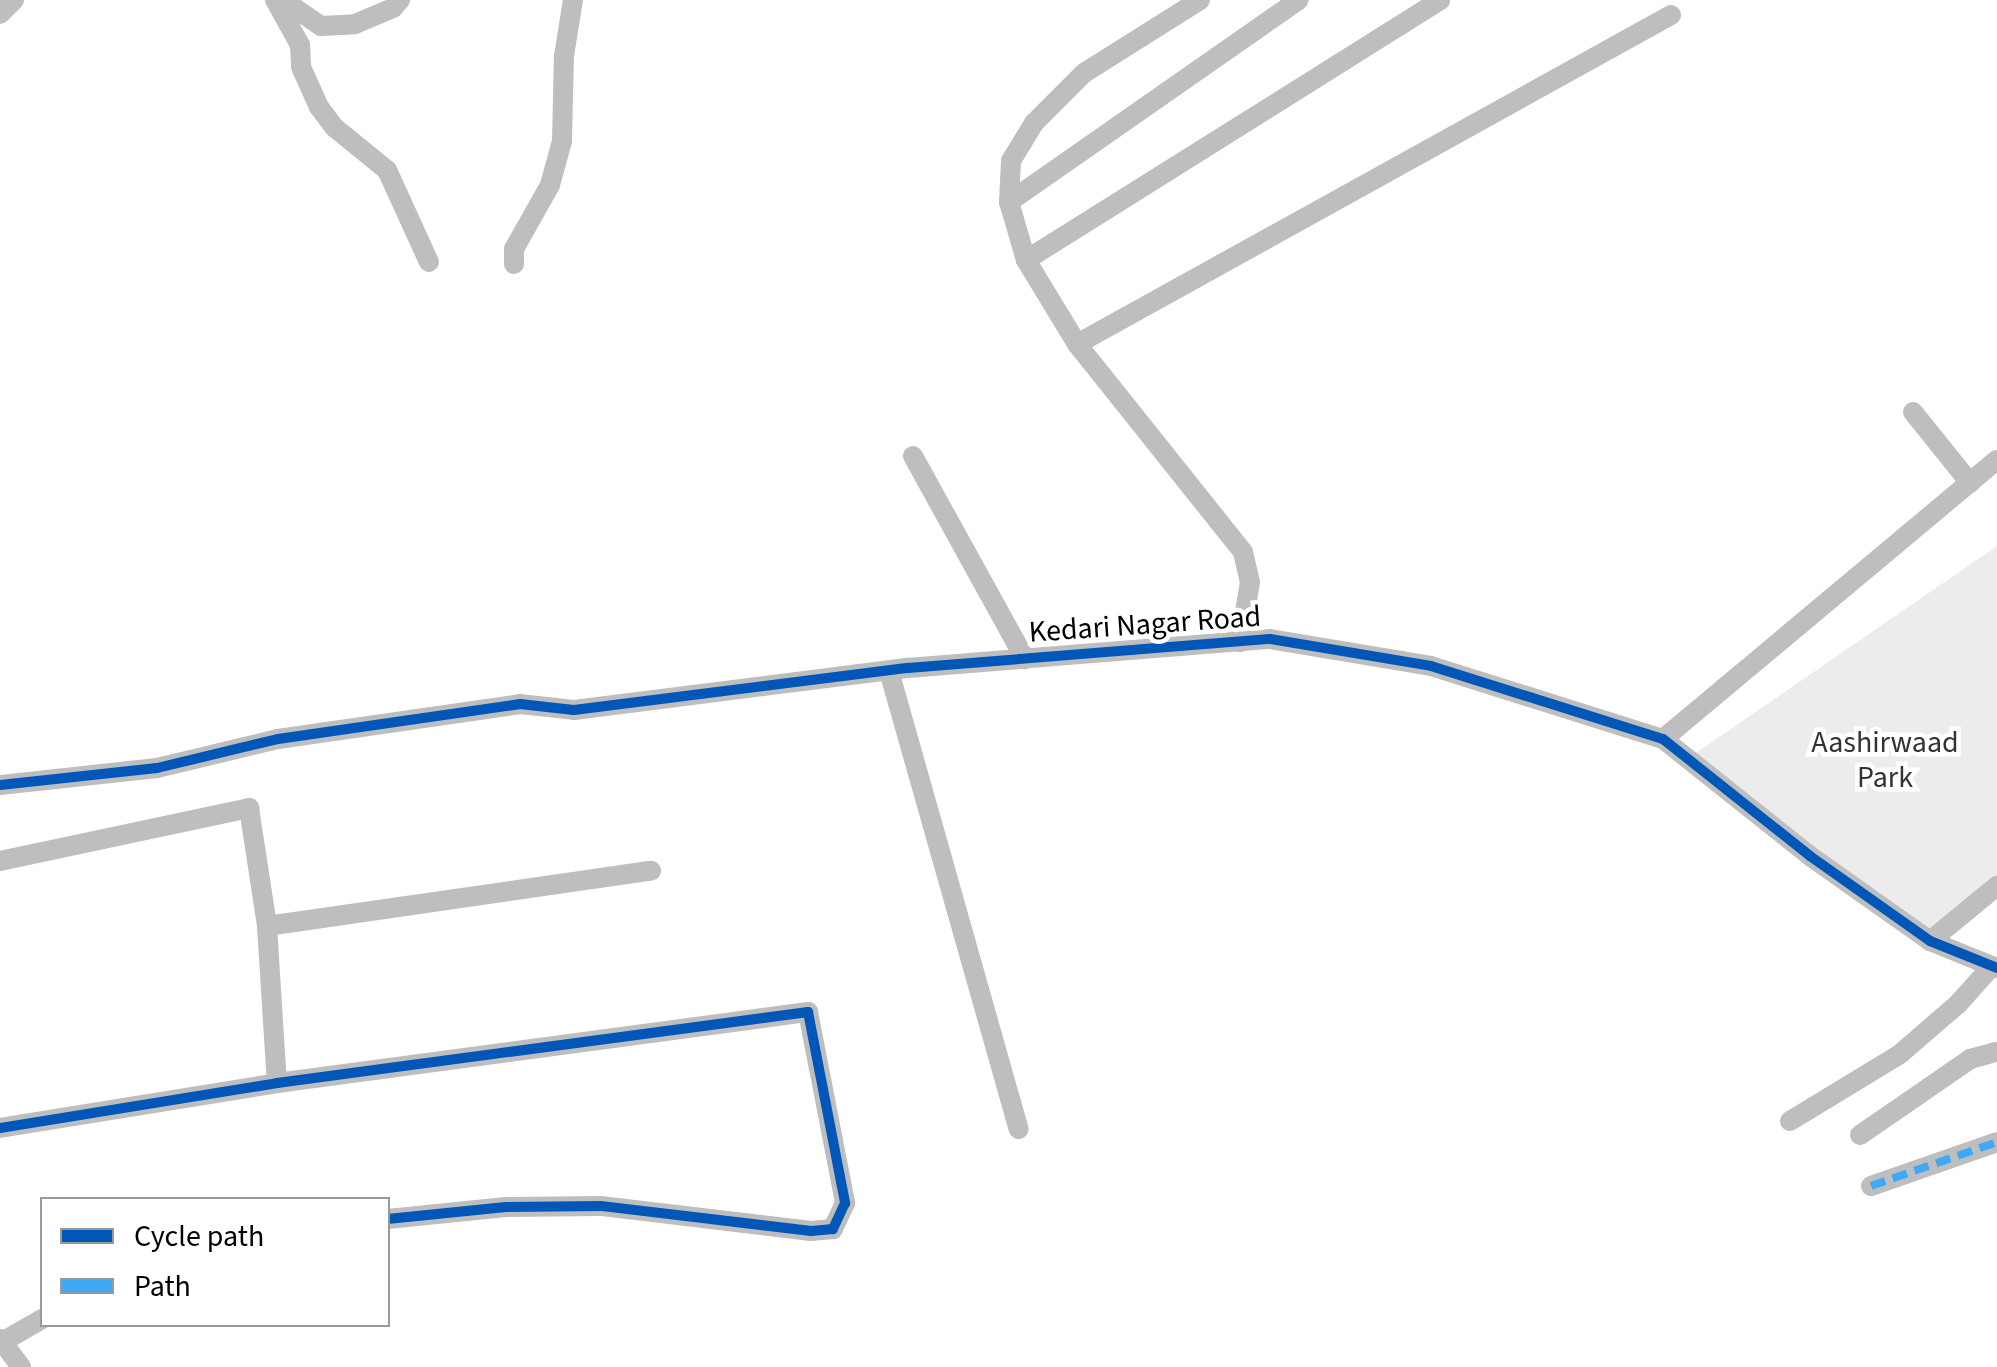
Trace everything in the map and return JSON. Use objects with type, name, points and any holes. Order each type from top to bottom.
[{"type":"street","points":[[274,0],[300,45],[301,67],[319,107],[334,127],[387,170],[429,262]]},
{"type":"street","points":[[283,0],[321,26],[355,24],[393,8],[400,0]]},
{"type":"street","points":[[514,264],[514,249],[550,185],[560,151],[564,56],[573,0]]},
{"type":"street","points":[[1200,0],[1084,74],[1034,123],[1012,161],[1009,202],[1026,260],[1078,344],[1243,552],[1250,582],[1240,642]]},
{"type":"street","points":[[1009,202],[1300,0]]},
{"type":"street","points":[[1026,260],[1440,0]]},
{"type":"street","points":[[1078,344],[1671,15]]},
{"type":"street","points":[[1912,412],[1970,483]]},
{"type":"street","points":[[913,456],[1025,659]]},
{"type":"street","points":[[1663,739],[1997,460]]},
{"type":"street","name":"Kedari Nagar Road","points":[[0,785],[157,768],[278,739],[520,704],[574,710],[889,670],[1270,640],[1431,666],[1663,739],[1810,856],[1930,941],[1994,966]]},
{"type":"street","points":[[889,670],[1019,1129]]},
{"type":"street","points":[[0,860],[249,808],[266,926],[277,1083]]},
{"type":"street","points":[[266,926],[650,870]]},
{"type":"street","points":[[1930,941],[1997,886]]},
{"type":"street","points":[[1790,1121],[1900,1054],[1958,1004],[1994,966]]},
{"type":"street","points":[[0,1128],[277,1083],[808,1012],[845,1203],[832,1229],[811,1231],[600,1206],[506,1208],[390,1219]]},
{"type":"street","points":[[1860,1135],[1970,1059],[1997,1052]]},
{"type":"street","points":[[1871,1186],[1997,1142]]},
{"type":"street","points":[[21,1367],[1,1341],[40,1320]]},
{"type":"green space","name":"Aashirwaad Park","points":[[1997,546],[1997,887],[1930,941],[1690,757]]},
{"type":"marked path","points":[[1871,1186],[1997,1142]]},
{"type":"cycle path","points":[[0,785],[157,768],[278,739],[520,704],[574,710],[908,668],[1270,639],[1431,666],[1663,739],[1810,856],[1930,941],[1997,968]]},
{"type":"cycle path","points":[[0,1128],[277,1083],[808,1012],[845,1203],[833,1229],[811,1231],[600,1206],[506,1207],[390,1219]]}]
